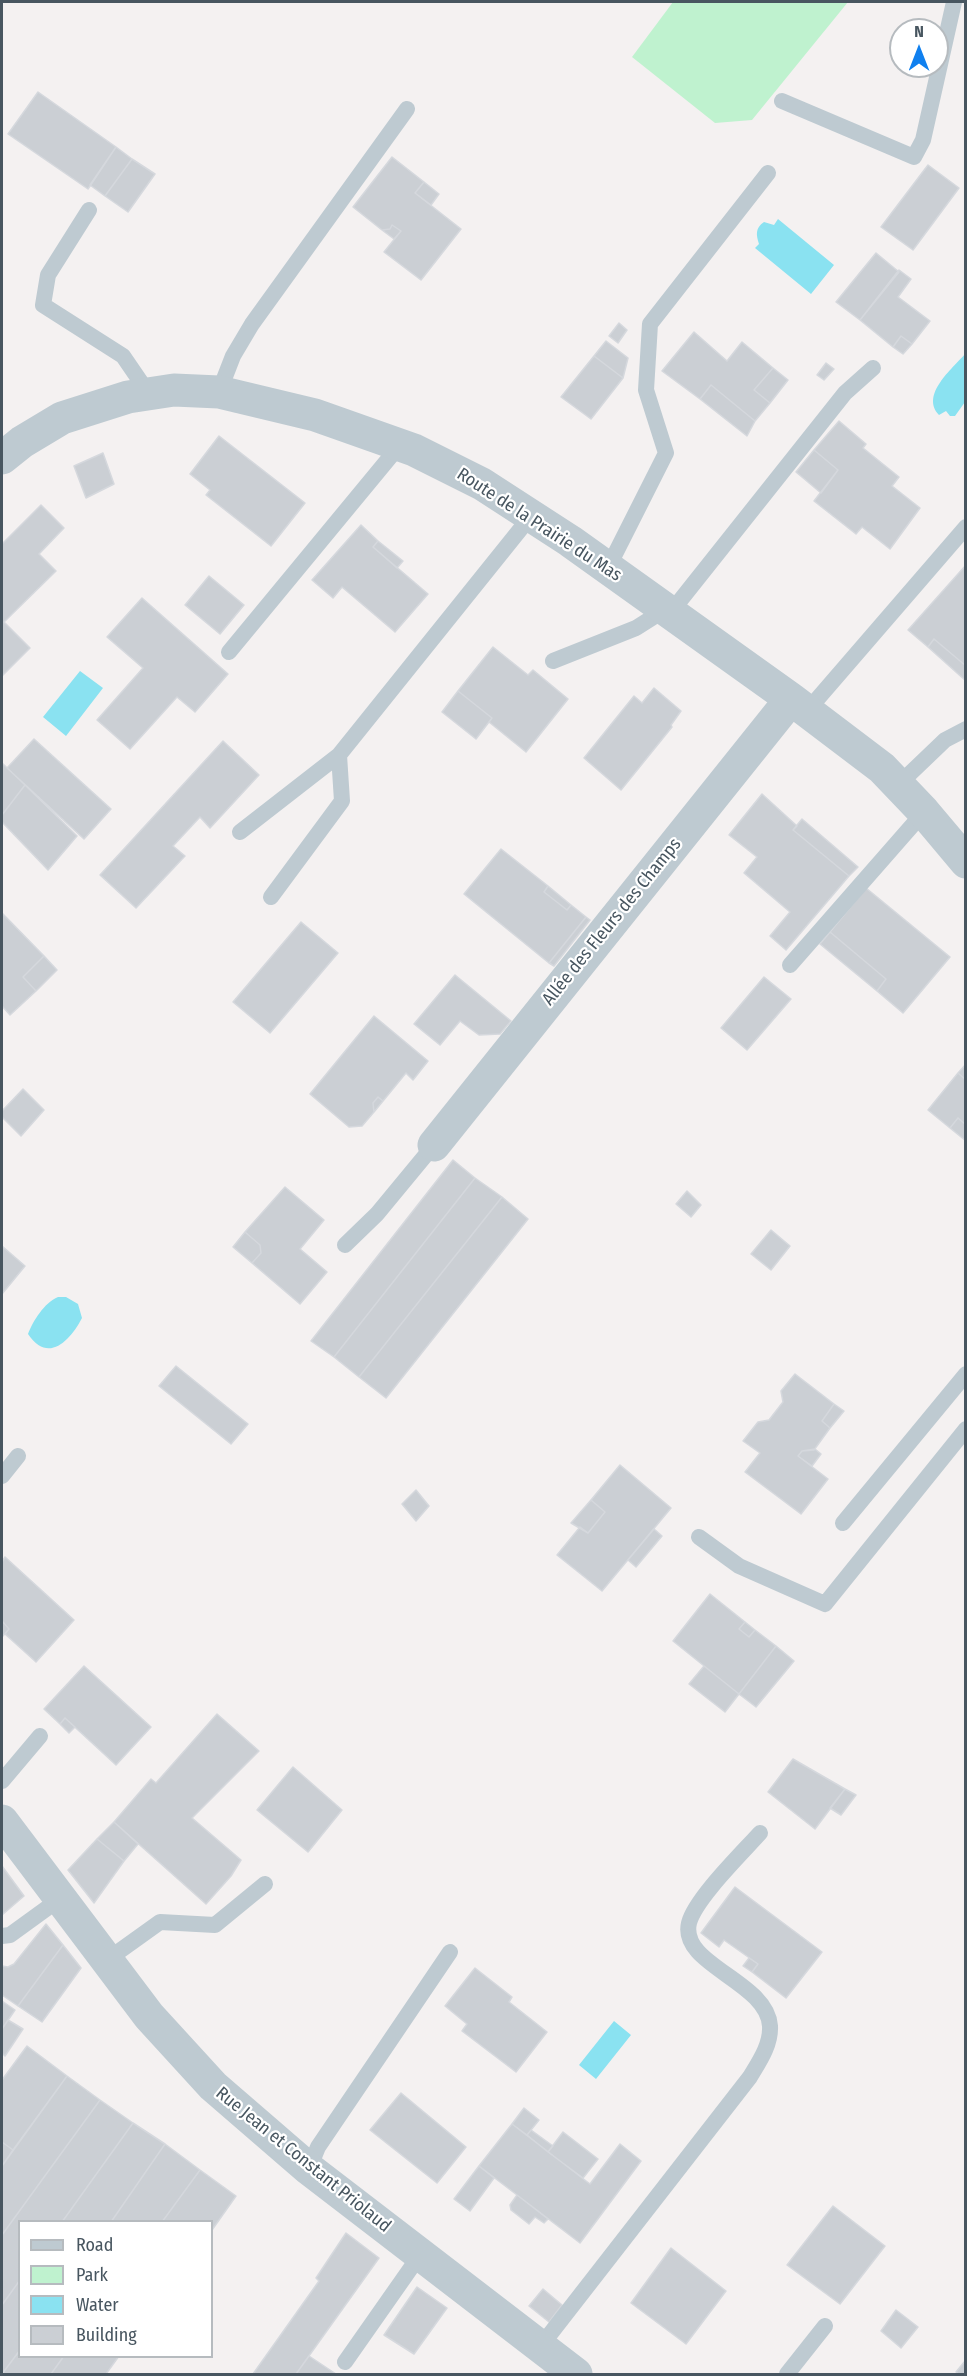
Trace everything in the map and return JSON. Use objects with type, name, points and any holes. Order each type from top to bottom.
[{"type":"street","name":"Route de la Prairie du Mas","points":[[2,458],[22,442],[62,418],[128,397],[174,390],[219,392],[315,415],[400,446],[482,484],[608,568],[799,705],[882,768],[924,812],[966,862]]},
{"type":"street","name":"Allée des Fleurs des Champs","points":[[434,1145],[799,705]]},
{"type":"street","name":"Rue Jean et Constant Priolaud","points":[[2,1821],[149,2016],[213,2086],[309,2169],[576,2374]]},
{"type":"lane","points":[[782,101],[914,156],[922,140],[954,2]]},
{"type":"lane","points":[[219,392],[233,356],[252,324],[407,109]]},
{"type":"lane","points":[[608,568],[666,453],[646,390],[650,324],[768,173]]},
{"type":"lane","points":[[89,210],[48,275],[43,305],[123,356],[149,394]]},
{"type":"lane","points":[[553,661],[636,628],[668,610],[845,393],[873,368]]},
{"type":"lane","points":[[229,652],[400,446]]},
{"type":"lane","points":[[240,832],[339,755],[531,516]]},
{"type":"lane","name":"Allée des Fleurs des Champs","points":[[799,705],[966,527]]},
{"type":"lane","points":[[898,785],[945,740],[966,729]]},
{"type":"lane","points":[[271,897],[342,801],[339,755]]},
{"type":"lane","points":[[790,965],[924,812]]},
{"type":"lane","points":[[345,1245],[377,1214],[434,1145]]},
{"type":"lane","points":[[843,1523],[966,1374]]},
{"type":"lane","points":[[699,1537],[739,1566],[825,1604],[966,1429]]},
{"type":"lane","points":[[2,1476],[18,1456]]},
{"type":"lane","points":[[2,1781],[40,1736]]},
{"type":"lane","points":[[540,2347],[750,2077],[767,2047],[770,2026],[763,2005],[743,1986],[699,1953],[689,1941],[687,1933],[689,1921],[699,1904],[760,1833]]},
{"type":"lane","points":[[108,1960],[160,1922],[215,1925],[266,1884]]},
{"type":"lane","points":[[2,1936],[10,1935],[62,1898]]},
{"type":"lane","points":[[309,2169],[318,2147],[450,1952]]},
{"type":"lane","points":[[345,2362],[420,2255]]},
{"type":"lane","points":[[787,2374],[825,2326]]},
{"type":"green space","points":[[673,2],[848,2],[752,120],[715,123],[632,57]]},
{"type":"water","points":[[778,219],[834,265],[811,294],[755,248],[759,244],[757,235],[759,227],[764,222],[774,225]]},
{"type":"water","points":[[965,354],[965,402],[955,416],[950,416],[946,411],[939,415],[934,407],[935,391]]},
{"type":"water","points":[[80,671],[103,688],[66,736],[43,717]]},
{"type":"water","points":[[58,1297],[66,1297],[78,1304],[82,1318],[65,1341],[51,1348],[43,1347],[28,1334],[48,1303]]},
{"type":"water","points":[[614,2021],[631,2035],[596,2079],[579,2065]]},
{"type":"building","points":[[38,92],[116,147],[88,189],[8,134]]},
{"type":"building","points":[[116,147],[132,159],[105,196],[90,185]]},
{"type":"building","points":[[392,157],[424,182],[415,193],[461,229],[421,280],[384,252],[401,231],[392,225],[390,229],[382,230],[353,207]]},
{"type":"building","points":[[132,159],[155,174],[128,212],[105,196]]},
{"type":"building","points":[[928,165],[959,188],[913,250],[881,227]]},
{"type":"building","points":[[424,182],[439,194],[431,205],[415,193]]},
{"type":"building","points":[[392,225],[401,231],[394,239],[382,230],[390,229]]},
{"type":"building","points":[[876,253],[899,272],[860,320],[836,302]]},
{"type":"building","points":[[899,270],[911,279],[898,297],[930,321],[912,344],[901,336],[893,347],[860,320]]},
{"type":"building","points":[[619,323],[627,330],[618,343],[609,336]]},
{"type":"building","points":[[694,332],[727,361],[742,342],[773,368],[754,390],[770,403],[755,421],[711,385],[700,399],[662,371]]},
{"type":"building","points":[[901,336],[912,344],[903,354],[893,347]]},
{"type":"building","points":[[606,341],[628,358],[623,378],[594,356]]},
{"type":"building","points":[[594,356],[623,378],[591,419],[561,397]]},
{"type":"building","points":[[826,363],[834,369],[824,380],[817,375]]},
{"type":"building","points":[[773,368],[788,380],[770,403],[754,390]]},
{"type":"building","points":[[711,385],[755,421],[747,436],[700,399]]},
{"type":"building","points":[[839,421],[866,444],[863,448],[899,477],[892,486],[920,508],[890,549],[862,527],[856,534],[814,501],[838,470],[814,450]]},
{"type":"building","points":[[219,436],[305,503],[271,546],[206,495],[210,490],[190,474]]},
{"type":"building","points":[[814,450],[838,470],[821,493],[796,472]]},
{"type":"building","points":[[103,453],[114,484],[86,498],[74,466]]},
{"type":"building","points":[[41,505],[64,528],[39,554],[56,571],[4,622],[30,648],[2,676],[2,544]]},
{"type":"building","points":[[361,525],[378,541],[373,547],[428,594],[395,632],[342,587],[333,598],[312,580]]},
{"type":"building","points":[[378,541],[403,561],[397,568],[373,547]]},
{"type":"building","points":[[966,565],[966,666],[934,639],[928,647],[908,630]]},
{"type":"building","points":[[209,576],[244,605],[220,634],[185,605]]},
{"type":"building","points":[[142,598],[228,674],[195,712],[177,697],[130,749],[97,720],[143,668],[107,637]]},
{"type":"building","points":[[934,639],[966,666],[966,681],[928,647]]},
{"type":"building","points":[[493,647],[528,675],[533,670],[568,699],[526,752],[489,722],[492,718],[458,691]]},
{"type":"building","points":[[654,688],[681,711],[671,725],[672,727],[621,790],[584,758],[634,696],[642,703]]},
{"type":"building","points":[[458,691],[492,718],[476,739],[442,712]]},
{"type":"building","points":[[34,739],[111,809],[84,839],[7,768]]},
{"type":"building","points":[[223,741],[259,775],[210,828],[200,817],[173,846],[185,856],[136,908],[100,875]]},
{"type":"building","points":[[2,763],[25,785],[2,815]]},
{"type":"building","points":[[25,785],[77,836],[48,870],[2,822],[2,815]]},
{"type":"building","points":[[762,794],[797,826],[793,830],[849,876],[786,950],[770,936],[790,912],[744,873],[757,857],[729,835]]},
{"type":"building","points":[[802,819],[858,867],[849,876],[793,830]]},
{"type":"building","points":[[501,849],[548,886],[544,892],[567,910],[571,905],[586,917],[549,963],[464,894]]},
{"type":"building","points":[[548,886],[571,905],[567,910],[544,892]]},
{"type":"building","points":[[866,888],[950,957],[903,1013],[877,991],[886,979],[830,932]]},
{"type":"building","points":[[2,913],[44,956],[23,977],[36,991],[10,1015],[2,1006]]},
{"type":"building","points":[[586,917],[590,920],[554,966],[549,963]]},
{"type":"building","points":[[301,922],[338,953],[270,1033],[233,1002]]},
{"type":"building","points":[[830,932],[886,979],[877,991],[820,944]]},
{"type":"building","points":[[44,956],[57,970],[36,991],[23,977]]},
{"type":"building","points":[[455,975],[511,1021],[500,1034],[479,1035],[460,1021],[440,1045],[414,1024]]},
{"type":"building","points":[[764,977],[791,999],[747,1050],[721,1028]]},
{"type":"building","points":[[374,1016],[428,1061],[413,1080],[406,1073],[383,1101],[378,1097],[373,1103],[374,1112],[362,1126],[349,1127],[310,1094]]},
{"type":"building","points":[[966,1064],[966,1080],[958,1073]]},
{"type":"building","points":[[958,1073],[966,1080],[966,1125],[958,1118],[950,1128],[928,1110]]},
{"type":"building","points":[[23,1089],[44,1110],[21,1136],[2,1117],[2,1111]]},
{"type":"building","points":[[378,1097],[383,1101],[374,1112],[373,1103]]},
{"type":"building","points":[[958,1118],[966,1125],[966,1141],[950,1128]]},
{"type":"building","points":[[453,1160],[475,1178],[334,1357],[311,1341]]},
{"type":"building","points":[[475,1178],[502,1197],[359,1377],[334,1357]]},
{"type":"building","points":[[285,1187],[324,1220],[300,1249],[327,1272],[300,1304],[252,1263],[261,1253],[260,1245],[245,1232]]},
{"type":"building","points":[[687,1191],[701,1205],[691,1217],[676,1204]]},
{"type":"building","points":[[502,1197],[528,1219],[386,1398],[359,1377]]},
{"type":"building","points":[[771,1230],[790,1246],[771,1270],[751,1254]]},
{"type":"building","points":[[245,1232],[260,1245],[261,1253],[252,1263],[233,1247]]},
{"type":"building","points":[[2,1246],[25,1266],[2,1294]]},
{"type":"building","points":[[176,1366],[248,1424],[231,1444],[159,1386]]},
{"type":"building","points":[[795,1374],[834,1404],[822,1421],[830,1428],[814,1450],[802,1451],[798,1456],[828,1479],[801,1514],[745,1472],[760,1453],[743,1441],[758,1422],[769,1420],[783,1402],[781,1391]]},
{"type":"building","points":[[834,1404],[844,1411],[830,1428],[822,1421]]},
{"type":"building","points":[[815,1449],[821,1454],[812,1466],[798,1456],[802,1451]]},
{"type":"building","points":[[620,1465],[671,1508],[602,1591],[557,1555],[580,1527],[588,1533],[605,1512],[591,1500]]},
{"type":"building","points":[[416,1490],[429,1506],[416,1521],[402,1504]]},
{"type":"building","points":[[591,1500],[605,1512],[588,1533],[571,1523]]},
{"type":"building","points":[[654,1529],[662,1536],[636,1567],[628,1560]]},
{"type":"building","points":[[5,1557],[74,1620],[36,1662],[5,1634],[9,1629],[2,1621],[2,1562]]},
{"type":"building","points":[[710,1594],[745,1622],[739,1629],[749,1637],[755,1630],[776,1646],[739,1694],[673,1641]]},
{"type":"building","points":[[2,1621],[9,1629],[2,1637]]},
{"type":"building","points":[[745,1622],[755,1630],[749,1637],[739,1629]]},
{"type":"building","points":[[776,1646],[794,1661],[756,1707],[739,1694]]},
{"type":"building","points":[[84,1666],[151,1727],[116,1765],[65,1718],[60,1724],[44,1709]]},
{"type":"building","points":[[704,1666],[739,1694],[725,1712],[689,1684]]},
{"type":"building","points":[[217,1714],[259,1751],[192,1818],[241,1860],[231,1876],[206,1904],[114,1822],[151,1779],[156,1783]]},
{"type":"building","points":[[65,1718],[75,1727],[69,1733],[60,1724]]},
{"type":"building","points":[[793,1759],[845,1789],[815,1829],[768,1792]]},
{"type":"building","points":[[293,1767],[342,1810],[308,1852],[257,1810]]},
{"type":"building","points":[[845,1789],[856,1795],[841,1815],[830,1808]]},
{"type":"building","points":[[114,1822],[138,1844],[124,1861],[97,1839]]},
{"type":"building","points":[[97,1839],[124,1861],[94,1903],[68,1870]]},
{"type":"building","points":[[2,1866],[24,1896],[2,1915]]},
{"type":"building","points":[[735,1887],[822,1952],[786,1998],[752,1972],[758,1964],[724,1940],[719,1947],[701,1933]]},
{"type":"building","points":[[46,1924],[63,1945],[18,2006],[2,1995],[2,1966],[8,1967],[14,1964]]},
{"type":"building","points":[[63,1945],[81,1968],[42,2022],[18,2006]]},
{"type":"building","points":[[749,1958],[758,1964],[752,1972],[743,1966]]},
{"type":"building","points":[[475,1968],[512,1997],[509,2002],[547,2032],[516,2072],[462,2031],[467,2024],[445,2006]]},
{"type":"building","points":[[2,2001],[15,2010],[2,2029]]},
{"type":"building","points":[[8,2020],[23,2029],[5,2056],[2,2053],[2,2029]]},
{"type":"building","points":[[27,2046],[67,2076],[13,2150],[2,2142],[2,2080]]},
{"type":"building","points":[[67,2076],[100,2100],[2,2235],[2,2166]]},
{"type":"building","points":[[401,2093],[466,2147],[437,2183],[370,2130]]},
{"type":"building","points":[[100,2100],[133,2123],[63,2220],[18,2220],[18,2283],[2,2305],[2,2235]]},
{"type":"building","points":[[524,2108],[539,2120],[527,2135],[512,2124]]},
{"type":"building","points":[[133,2123],[165,2144],[112,2220],[63,2220]]},
{"type":"building","points":[[512,2124],[590,2184],[620,2144],[641,2161],[580,2243],[479,2166]]},
{"type":"building","points":[[531,2130],[553,2146],[548,2152],[527,2135]]},
{"type":"building","points":[[563,2132],[598,2159],[583,2178],[548,2152]]},
{"type":"building","points":[[2,2142],[13,2150],[2,2166]]},
{"type":"building","points":[[165,2144],[200,2170],[163,2220],[112,2220]]},
{"type":"building","points":[[479,2166],[494,2178],[470,2211],[454,2199]]},
{"type":"building","points":[[200,2170],[236,2196],[213,2229],[213,2220],[163,2220]]},
{"type":"building","points":[[517,2195],[548,2219],[544,2223],[535,2217],[529,2224],[511,2210],[510,2205]]},
{"type":"building","points":[[833,2206],[885,2246],[840,2304],[787,2265]]},
{"type":"building","points":[[346,2233],[379,2258],[296,2374],[253,2374],[319,2281],[316,2278]]},
{"type":"building","points":[[671,2248],[726,2291],[686,2344],[631,2303]]},
{"type":"building","points":[[18,2283],[18,2353],[2,2374],[2,2305]]},
{"type":"building","points":[[417,2287],[447,2308],[414,2354],[384,2335]]},
{"type":"building","points":[[543,2289],[562,2305],[549,2322],[529,2306]]},
{"type":"building","points":[[896,2310],[918,2327],[901,2348],[881,2331]]},
{"type":"building","points":[[18,2353],[18,2358],[63,2358],[51,2374],[2,2374]]},
{"type":"building","points":[[309,2356],[336,2374],[296,2374]]},
{"type":"building","points":[[63,2358],[118,2358],[106,2374],[51,2374]]},
{"type":"building","points":[[965,2361],[966,2374],[959,2374],[956,2372]]}]
